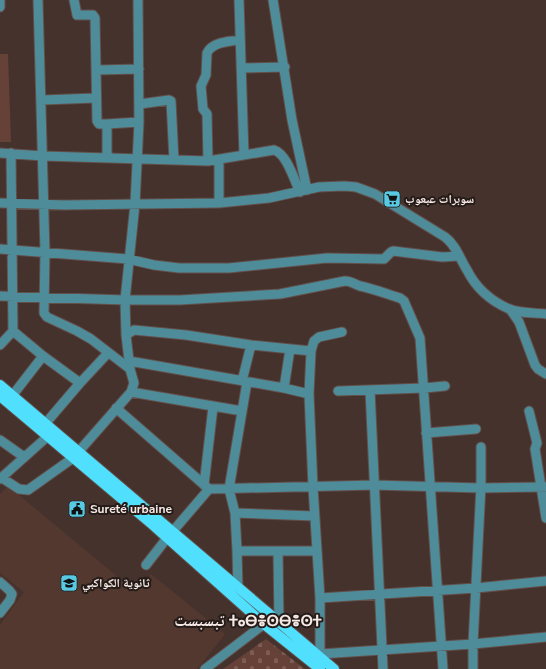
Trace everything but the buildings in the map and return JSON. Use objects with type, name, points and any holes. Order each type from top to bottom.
[{"type":"main road","points":[[0,385],[45,424],[75,455],[267,620],[320,669]]},
{"type":"main road","points":[[0,396],[48,437],[75,455]]},
{"type":"main road","points":[[169,535],[238,588],[267,620],[279,623],[320,655],[334,669]]},
{"type":"street","points":[[0,0],[0,7]]},
{"type":"street","points":[[38,0],[42,100],[45,252],[44,297],[46,315],[91,339],[108,353],[130,365],[284,388],[310,394]]},
{"type":"street","points":[[74,0],[77,15],[93,15],[95,18],[97,121],[99,124],[139,122]]},
{"type":"street","points":[[48,437],[1,478],[19,489],[28,490],[75,455],[132,392],[134,383],[126,335],[125,300],[128,259],[135,204],[136,159],[140,104],[138,0]]},
{"type":"street","points":[[239,0],[244,155]]},
{"type":"street","points":[[273,0],[285,67],[303,191]]},
{"type":"street","points":[[208,161],[207,114],[203,109],[201,86],[206,75],[207,53],[208,50],[223,42],[240,40]]},
{"type":"street","points":[[241,68],[285,67]]},
{"type":"street","points":[[96,70],[139,69]]},
{"type":"street","points":[[42,100],[96,98]]},
{"type":"street","points":[[140,104],[171,101],[174,160]]},
{"type":"street","points":[[107,124],[107,158]]},
{"type":"street","points":[[0,153],[43,156],[208,161],[274,150],[284,158],[303,191]]},
{"type":"street","points":[[0,345],[13,331],[11,153]]},
{"type":"street","points":[[219,160],[219,202]]},
{"type":"street","points":[[0,203],[44,205],[219,202],[269,198],[320,187],[344,186],[364,190],[446,236],[450,240],[475,284],[486,295],[510,309],[520,322],[535,365],[546,374]]},
{"type":"street","points":[[0,249],[128,259],[154,265],[179,268],[221,268],[268,265],[327,258],[384,259],[393,251],[442,257],[459,256]]},
{"type":"street","points":[[0,296],[125,300],[180,300],[280,294],[336,282],[352,281],[356,284],[400,298],[404,301],[420,338],[443,669]]},
{"type":"street","points":[[510,309],[546,314]]},
{"type":"street","points":[[126,335],[134,330],[186,335],[251,345],[311,350]]},
{"type":"street","points":[[13,331],[43,356],[80,383]]},
{"type":"street","points":[[342,332],[318,337],[314,341],[311,350],[310,394],[314,516],[320,598],[320,655],[546,637]]},
{"type":"street","points":[[238,588],[235,513],[229,490],[251,345]]},
{"type":"street","points":[[284,388],[290,349]]},
{"type":"street","points":[[45,424],[108,353]]},
{"type":"street","points":[[12,396],[43,356]]},
{"type":"street","points":[[338,391],[445,386]]},
{"type":"street","points":[[370,390],[383,669]]},
{"type":"street","points":[[132,392],[242,411]]},
{"type":"street","points":[[146,565],[207,487],[213,407]]},
{"type":"street","points":[[116,408],[207,487],[229,490],[374,485],[481,488],[544,487]]},
{"type":"street","points":[[529,411],[537,443],[535,449],[544,487],[546,518]]},
{"type":"street","points":[[426,433],[476,429]]},
{"type":"street","points":[[0,440],[24,457]]},
{"type":"street","points":[[473,669],[481,488],[481,447]]},
{"type":"street","points":[[235,513],[314,516]]},
{"type":"street","points":[[237,551],[316,551]]},
{"type":"street","points":[[278,552],[279,623]]},
{"type":"street","points":[[320,598],[438,589],[476,588],[546,581]]},
{"type":"street","points":[[0,582],[12,594],[10,600],[0,613]]},
{"type":"street","points":[[205,669],[267,620]]},
{"type":"shaded area","name":"ثانوية الكواكبي","points":[[8,486],[136,592],[151,574],[225,634],[197,669],[0,669],[0,625],[24,592],[0,573],[0,494]]},
{"type":"green space","points":[[0,54],[8,54],[11,142],[0,142]]},
{"type":"green space","points":[[266,639],[305,669],[223,669]]},
{"type":"place","name":"سوبرات عبعوب","points":[[392,199]]},
{"type":"place","name":"Sureté urbaine","points":[[77,509]]},
{"type":"place","name":"ثانوية الكواكبي","points":[[69,583]]},
{"type":"district","name":"تبسبست ⵜⴰⴱⴻⵙⴱⴻⵙⵜ","points":[[248,621]]}]
